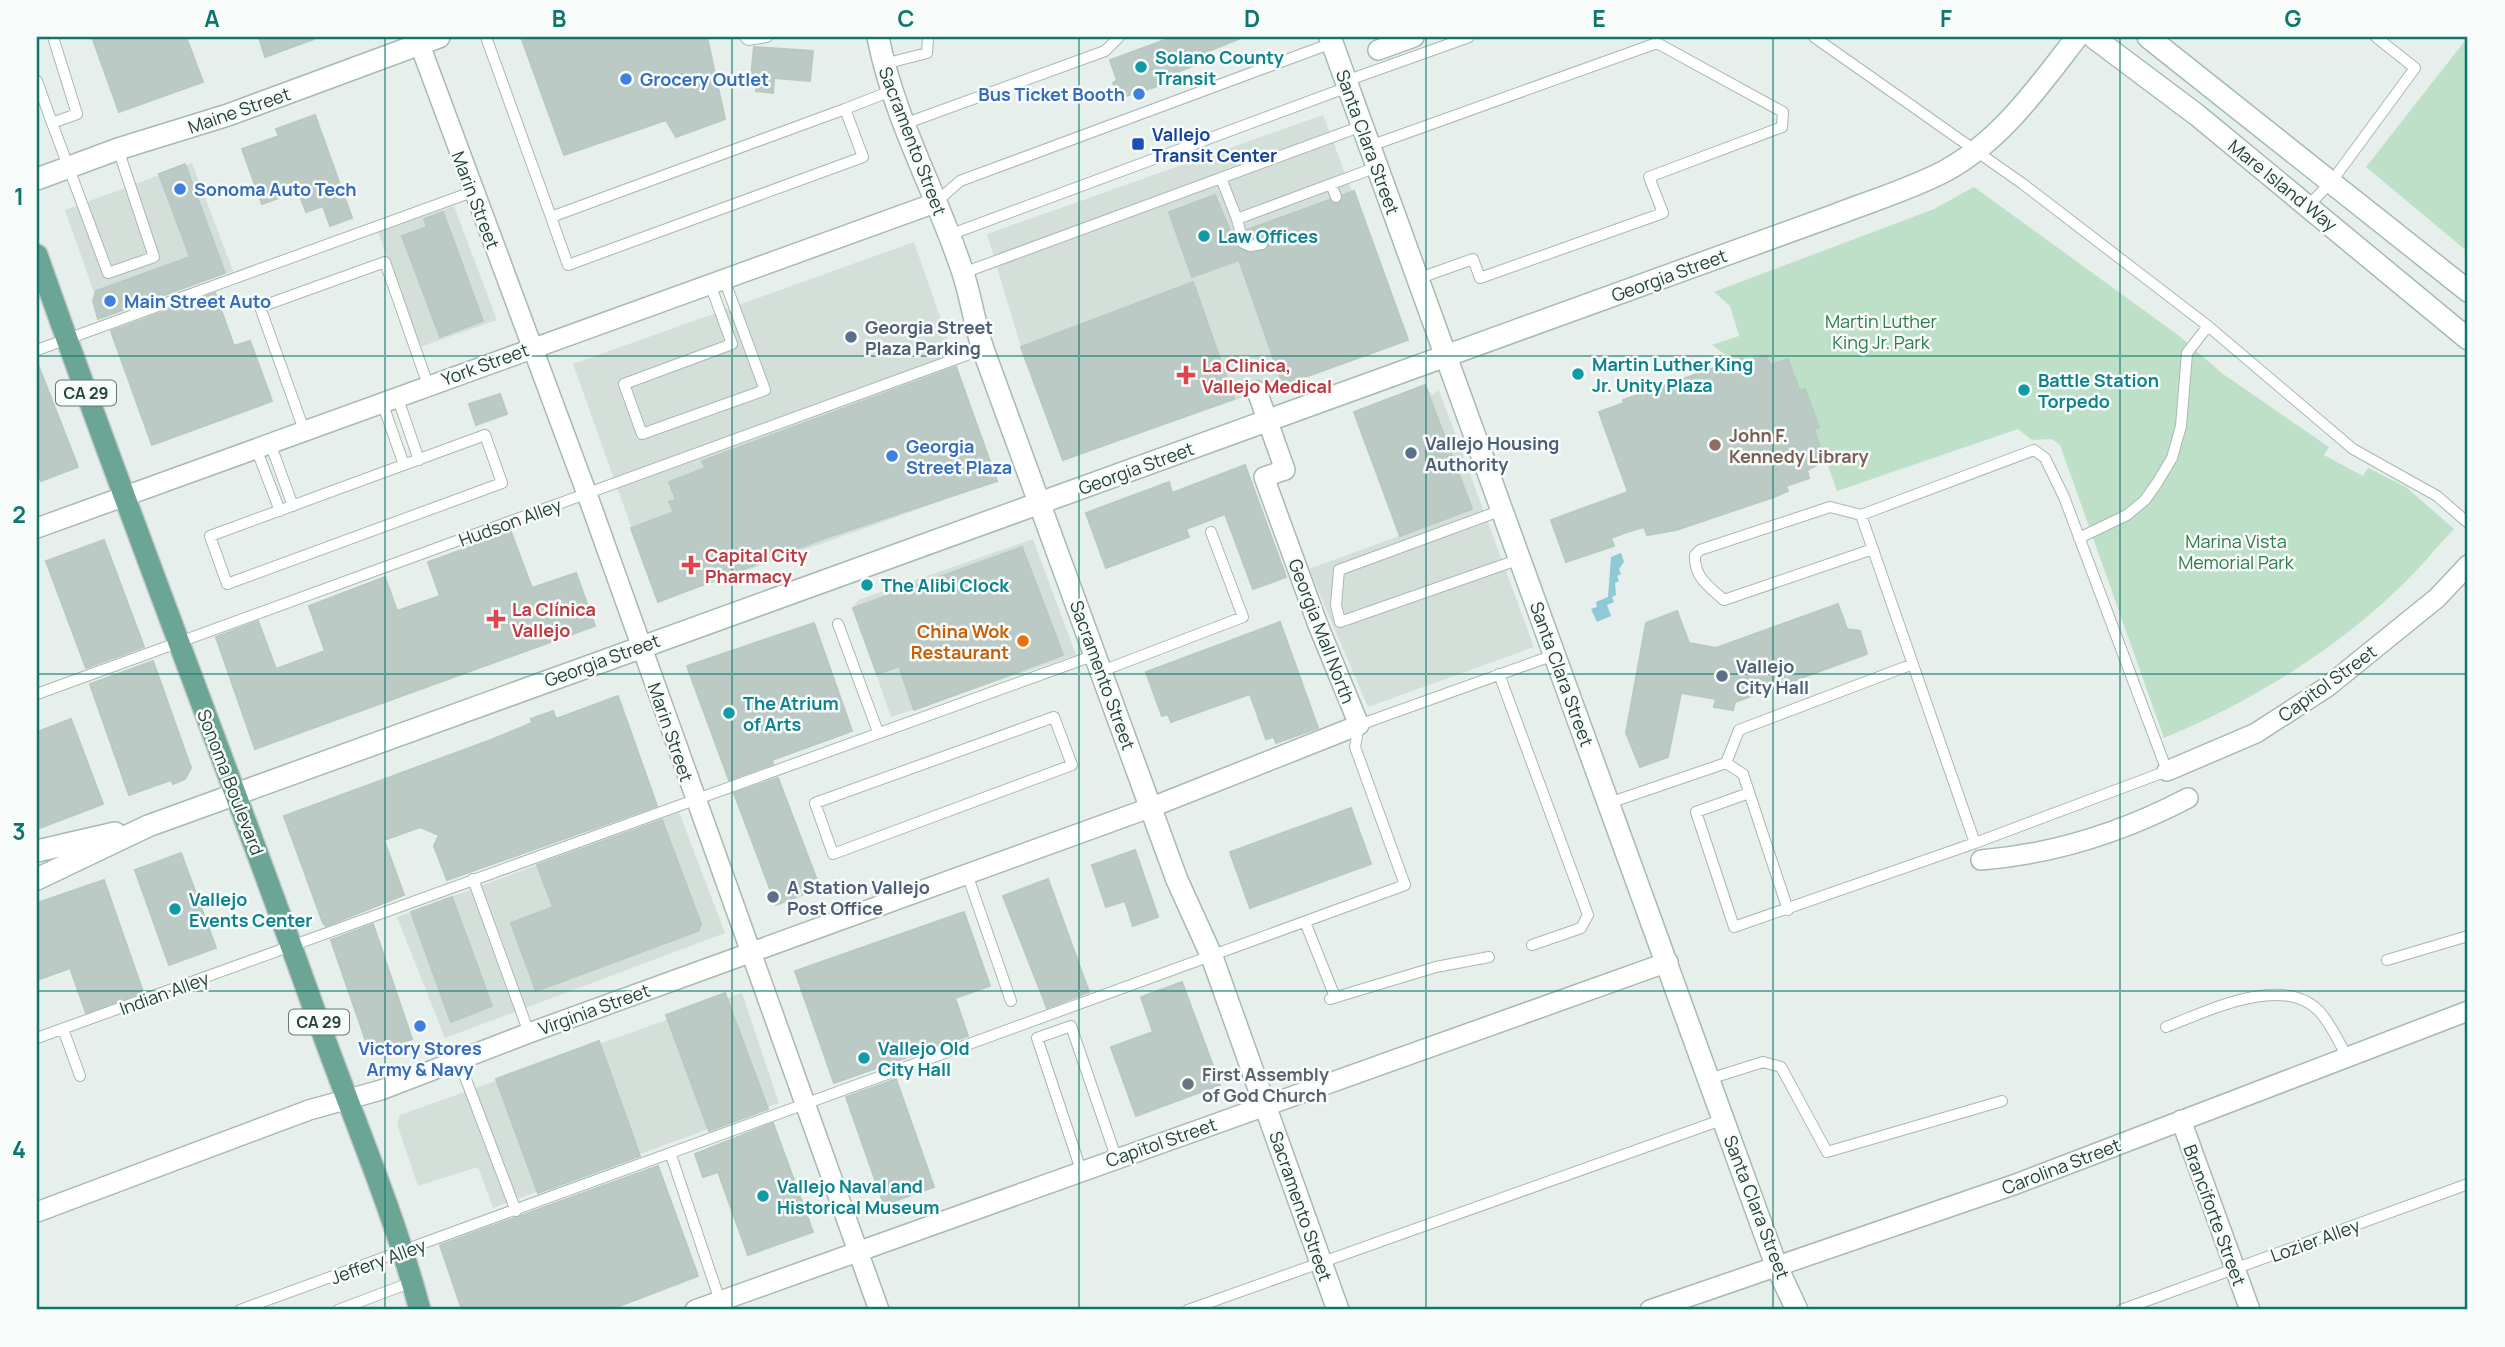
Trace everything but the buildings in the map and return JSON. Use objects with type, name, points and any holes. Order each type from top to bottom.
[{"type":"main road","name":"Sacramento Street","points":[[878,37],[891,91],[964,273],[972,317],[983,349],[1177,880],[1212,957],[1338,1310]]},
{"type":"main road","name":"Georgia Street","points":[[37,879],[148,826],[1835,215],[1945,171],[2003,128],[2031,97],[2077,37]]},
{"type":"main road","name":"Mare Island Way","points":[[2093,37],[2309,205],[2468,339]]},
{"type":"main road","name":"Mare Island Way","points":[[2148,37],[2468,290]]},
{"type":"main road","name":"Maine Street","points":[[37,179],[118,149],[228,116],[425,40]]},
{"type":"main road","name":"Santa Clara Street","points":[[1331,40],[1776,1265],[1797,1310]]},
{"type":"main road","name":"Sonoma Boulevard","points":[[37,255],[123,496],[181,642],[291,945],[420,1310]]},
{"type":"main road","name":"Georgia Street","points":[[37,851],[148,826]]},
{"type":"street","points":[[1378,50],[1414,37]]},
{"type":"street","name":"Marin Street","points":[[425,40],[472,192],[587,494],[879,1310]]},
{"type":"street","name":"York Street","points":[[37,528],[935,203]]},
{"type":"street","points":[[1257,391],[1268,420]]},
{"type":"street","name":"Georgia Mall North","points":[[1152,807],[1359,725],[1318,625],[1264,477],[1285,470],[1268,420]]},
{"type":"street","name":"Capitol Street","points":[[2167,771],[2256,733],[2327,687],[2437,598],[2468,565]]},
{"type":"street","points":[[1978,851],[2026,856],[2071,845],[2141,823],[2188,798]]},
{"type":"street","name":"Virginia Street","points":[[37,1212],[309,1110],[459,1061],[529,1033],[1152,807]]},
{"type":"street","name":"Capitol Street","points":[[695,1310],[721,1306],[858,1251],[1116,1157],[1266,1107],[1668,962]]},
{"type":"street","name":"Carolina Street","points":[[1650,1310],[2016,1184],[2468,1011]]},
{"type":"street","name":"Branciforte Street","points":[[2181,1120],[2250,1310]]},
{"type":"lane","points":[[52,123],[77,114],[53,37]]},
{"type":"lane","points":[[486,37],[568,265],[863,157],[845,109]]},
{"type":"lane","points":[[745,37],[748,40],[767,37]]},
{"type":"lane","points":[[883,64],[927,53],[928,37]]},
{"type":"lane","points":[[904,124],[1105,51],[1119,37]]},
{"type":"lane","points":[[949,235],[1469,37]]},
{"type":"lane","points":[[1814,37],[1975,150],[2208,326],[2353,450],[2437,496],[2468,523]]},
{"type":"lane","points":[[2309,205],[2332,181],[2415,68],[2376,37]]},
{"type":"lane","points":[[935,203],[960,181],[1331,40]]},
{"type":"lane","points":[[1370,146],[1657,43],[1783,112],[1782,127],[1649,177],[1663,214],[1480,278],[1474,259],[1417,279]]},
{"type":"lane","points":[[37,81],[108,273],[154,257],[118,149]]},
{"type":"lane","points":[[551,217],[891,91]]},
{"type":"lane","points":[[964,273],[1362,126]]},
{"type":"lane","points":[[1237,219],[1377,167]]},
{"type":"lane","points":[[1222,178],[1243,243],[1250,246],[1262,244]]},
{"type":"lane","points":[[1331,184],[1336,197]]},
{"type":"lane","points":[[37,351],[472,192]]},
{"type":"lane","points":[[304,430],[260,307],[385,262],[428,385]]},
{"type":"lane","points":[[717,281],[765,390],[642,435],[624,384],[732,344],[717,281]]},
{"type":"lane","points":[[2079,538],[2127,515],[2145,500],[2157,483],[2172,458],[2181,426],[2187,352],[2208,326]]},
{"type":"lane","name":"Hudson Alley","points":[[37,694],[983,349]]},
{"type":"lane","points":[[389,399],[419,460]]},
{"type":"lane","points":[[389,399],[404,465]]},
{"type":"lane","points":[[485,435],[502,483],[227,584],[210,536],[419,460],[485,435]]},
{"type":"lane","points":[[263,445],[280,511]]},
{"type":"lane","points":[[263,445],[293,506]]},
{"type":"lane","points":[[1749,793],[1696,812],[1734,927],[1978,851],[2167,771],[2064,497],[2045,458],[2034,450],[1861,514],[1830,507],[1700,550],[1695,555],[1699,578],[1724,600],[1873,549]]},
{"type":"lane","points":[[1502,510],[1339,570],[1336,605],[1340,622],[1520,559]]},
{"type":"lane","points":[[1861,514],[1978,851]]},
{"type":"lane","name":"Indian Alley","points":[[37,1038],[878,732],[1243,617],[1211,532]]},
{"type":"lane","points":[[838,624],[878,732]]},
{"type":"lane","points":[[1359,725],[1555,655]]},
{"type":"lane","points":[[1609,803],[1726,763],[1739,730],[1913,664]]},
{"type":"lane","points":[[1499,674],[1588,915],[1581,928],[1532,945]]},
{"type":"lane","points":[[1054,717],[1072,765],[971,804],[832,854],[814,803],[1054,717]]},
{"type":"lane","name":"Jeffery Alley","points":[[240,1310],[806,1106],[1405,885],[1355,747],[1359,725]]},
{"type":"lane","points":[[1726,763],[1743,774],[1788,910]]},
{"type":"lane","points":[[967,874],[1011,1001]]},
{"type":"lane","points":[[473,879],[529,1033]]},
{"type":"lane","points":[[1305,922],[1333,998],[1436,967],[1489,957]]},
{"type":"lane","points":[[2387,960],[2468,936]]},
{"type":"lane","points":[[2166,1027],[2251,996],[2288,997],[2319,1011],[2347,1057]]},
{"type":"lane","points":[[1081,1170],[1037,1038],[1071,1026],[1116,1157]]},
{"type":"lane","points":[[63,1029],[80,1076]]},
{"type":"lane","points":[[459,1061],[516,1211]]},
{"type":"lane","points":[[1709,1079],[1763,1062],[1781,1067],[1827,1152],[2002,1101]]},
{"type":"lane","points":[[1188,1310],[1724,1119]]},
{"type":"lane","points":[[671,1155],[721,1306]]},
{"type":"lane","name":"Lozier Alley","points":[[2121,1310],[2468,1184]]},
{"type":"lane","points":[[338,1310],[412,1282]]},
{"type":"shaded area","points":[[1323,115],[1408,340],[1063,460],[1021,347],[987,234]]},
{"type":"shaded area","points":[[192,163],[233,271],[103,318],[65,210]]},
{"type":"shaded area","points":[[454,206],[497,320],[420,347],[378,232]]},
{"type":"shaded area","points":[[914,242],[997,481],[658,602],[573,364]]},
{"type":"shaded area","points":[[1425,385],[1432,395],[1439,390],[1534,647],[1368,707],[1309,569],[1399,536],[1354,412]]},
{"type":"shaded area","points":[[1033,539],[1076,655],[891,717],[853,608],[858,600]]},
{"type":"shaded area","points":[[679,812],[725,933],[445,1038],[397,917]]},
{"type":"shaded area","points":[[742,993],[779,1103],[493,1208],[478,1167],[418,1186],[397,1124],[400,1115]]},
{"type":"green space","points":[[2468,37],[2468,252],[2366,167]]},
{"type":"green space","name":"Marina Vista Memorial Park","points":[[1974,187],[2178,335],[2223,374],[2329,447],[2324,455],[2363,476],[2368,468],[2406,487],[2454,529],[2399,588],[2318,655],[2228,709],[2164,738],[2060,445],[2052,439],[2032,440],[2018,429],[1837,491],[1789,359],[1770,365],[1766,355],[1743,363],[1742,358],[1734,361],[1712,345],[1739,336],[1730,306],[1714,292],[1934,209]]},
{"type":"water","points":[[1621,553],[1624,562],[1619,569],[1621,574],[1617,576],[1619,581],[1615,583],[1616,595],[1612,597],[1614,602],[1607,605],[1611,616],[1597,622],[1591,609],[1597,607],[1596,602],[1608,597],[1611,557]]},
{"type":"place","name":"Solano County Transit","points":[[1141,67]]},
{"type":"place","name":"Grocery Outlet","points":[[626,79]]},
{"type":"place","name":"Bus Ticket Booth","points":[[1139,94]]},
{"type":"place","name":"Vallejo Transit Center","points":[[1138,144]]},
{"type":"place","name":"Sonoma Auto Tech","points":[[180,189]]},
{"type":"place","name":"Law Offices","points":[[1204,236]]},
{"type":"place","name":"Main Street Auto","points":[[110,301]]},
{"type":"place","name":"Georgia Street Plaza Parking","points":[[851,337]]},
{"type":"place","name":"Martin Luther King Jr. Unity Plaza","points":[[1578,374]]},
{"type":"place","name":"La Clinica, Vallejo Medical","points":[[1186,375]]},
{"type":"place","name":"Battle Station Torpedo","points":[[2024,390]]},
{"type":"place","name":"John F. Kennedy Library","points":[[1715,445]]},
{"type":"place","name":"Vallejo Housing Authority","points":[[1411,453]]},
{"type":"place","name":"Georgia Street Plaza","points":[[892,456]]},
{"type":"place","name":"Capital City Pharmacy","points":[[691,565]]},
{"type":"place","name":"The Alibi Clock","points":[[867,585]]},
{"type":"place","name":"La Clínica Vallejo","points":[[496,619]]},
{"type":"place","name":"China Wok Restaurant","points":[[1023,641]]},
{"type":"place","name":"Vallejo City Hall","points":[[1722,676]]},
{"type":"place","name":"The Atrium of Arts","points":[[729,713]]},
{"type":"place","name":"A Station Vallejo Post Office","points":[[773,897]]},
{"type":"place","name":"Vallejo Events Center","points":[[175,909]]},
{"type":"place","name":"Victory Stores Army & Navy","points":[[420,1026]]},
{"type":"place","name":"Vallejo Old City Hall","points":[[864,1058]]},
{"type":"place","name":"First Assembly of God Church","points":[[1188,1084]]},
{"type":"place","name":"Vallejo Naval and Historical Museum","points":[[763,1196]]},
{"type":"park label","name":"Martin Luther King Jr. Park","points":[[1881,331]]}]
